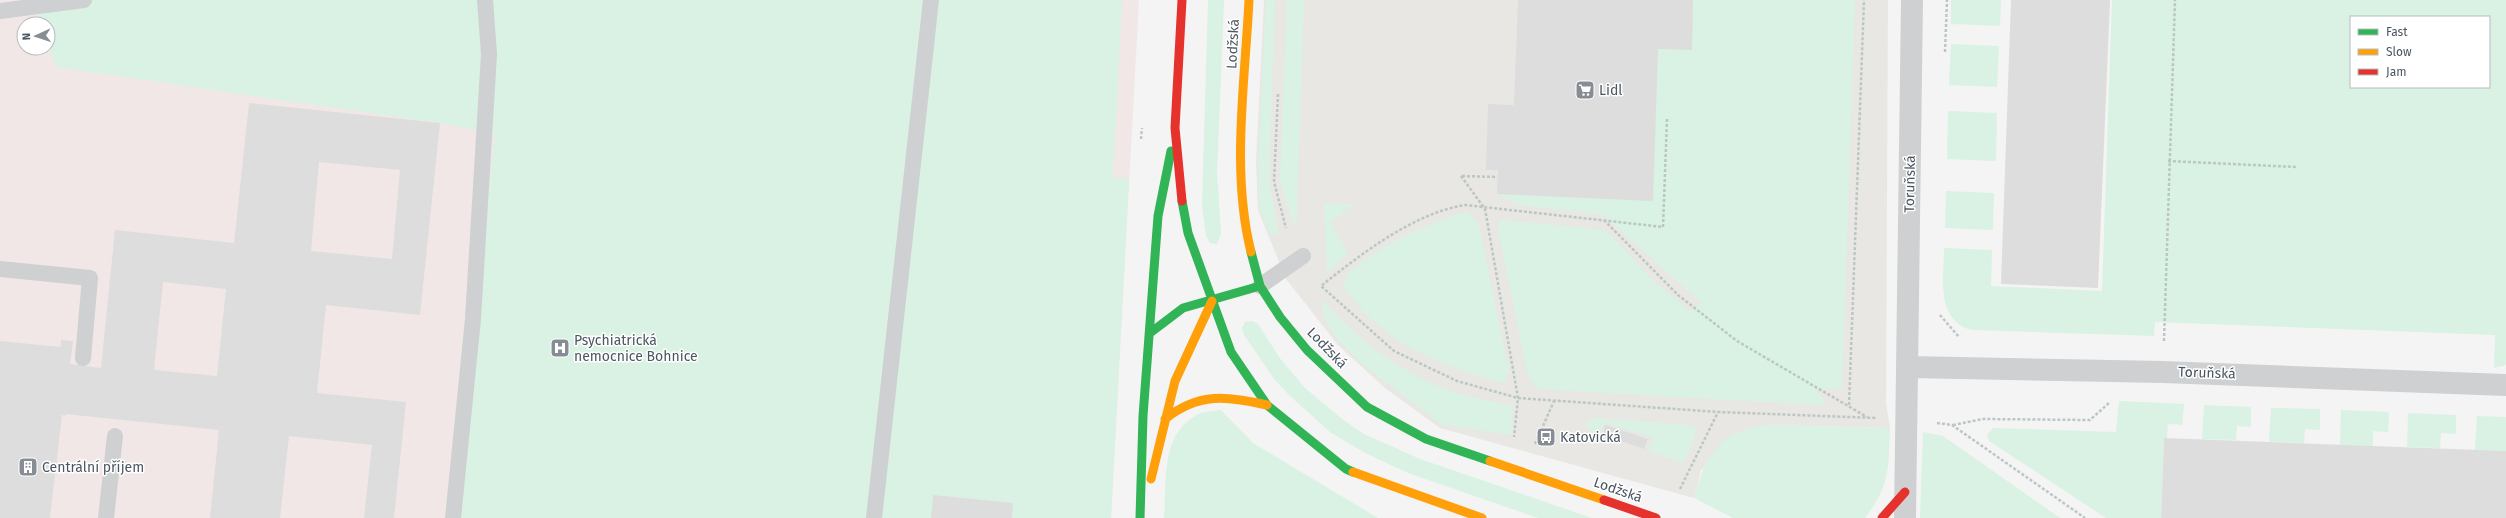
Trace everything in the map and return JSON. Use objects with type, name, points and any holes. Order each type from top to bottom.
[{"type":"street","points":[[1141,518],[1144,416],[1158,216],[1175,128],[1182,0]]},
{"type":"street","name":"Lodžská","points":[[1249,0],[1240,171],[1244,224],[1260,286],[1280,317],[1307,350],[1367,407],[1426,439],[1656,518]]},
{"type":"street","name":"Toruňská","points":[[1905,518],[1912,0]]},
{"type":"street","points":[[1175,128],[1188,233],[1231,352],[1267,405],[1346,468],[1482,518]]},
{"type":"street","points":[[1150,332],[1183,308],[1212,301],[1260,286]]},
{"type":"street","points":[[1141,518],[1175,380],[1212,301]]},
{"type":"street","name":"Toruňská","points":[[1908,367],[2163,372],[2506,385]]},
{"type":"street","points":[[1165,419],[1176,408],[1204,398],[1232,396],[1267,405]]},
{"type":"street","points":[[1882,518],[1906,492]]},
{"type":"lane","points":[[0,11],[84,0]]},
{"type":"lane","points":[[453,518],[474,303],[489,54],[485,0]]},
{"type":"lane","points":[[874,518],[931,0]]},
{"type":"lane","points":[[1260,286],[1303,256]]},
{"type":"lane","points":[[0,269],[90,278],[83,358]]},
{"type":"lane","points":[[106,518],[115,436]]},
{"type":"path","points":[[1849,405],[1864,0]]},
{"type":"path","points":[[1945,56],[1946,0]]},
{"type":"path","points":[[2163,372],[2168,161],[2175,0]]},
{"type":"path","points":[[1278,87],[1274,182],[1286,228]]},
{"type":"path","points":[[1667,119],[1663,227],[1485,209],[1465,205],[1444,208],[1398,232],[1360,256],[1321,286],[1394,351],[1457,381],[1518,398],[1718,412],[1868,417],[1952,425],[2085,518]]},
{"type":"path","points":[[2168,161],[2296,167]]},
{"type":"path","points":[[1497,177],[1462,176],[1485,209],[1518,398]]},
{"type":"path","points":[[1603,220],[1678,295],[1731,336],[1868,417]]},
{"type":"path","points":[[1936,312],[1960,337],[1967,337]]},
{"type":"path","points":[[1680,489],[1718,412]]},
{"type":"shaded area","name":"Psychiatrická nemocnice Bohnice","points":[[0,0],[1139,0],[1111,518],[0,518]]},
{"type":"shaded area","points":[[1264,0],[1888,0],[1886,402],[1890,428],[1769,425],[1701,470],[1694,498],[1440,428],[1385,388],[1338,345],[1286,279],[1258,210],[1256,162]]},
{"type":"green space","name":"Psychiatrická nemocnice Bohnice","points":[[34,0],[1122,0],[1113,177],[1129,179],[1111,518],[1012,518],[1013,503],[934,495],[931,518],[455,518],[495,134],[440,123],[56,67],[52,56],[56,56],[56,16],[39,16]]},
{"type":"green space","points":[[1208,0],[1224,0],[1217,173],[1221,233],[1217,244],[1210,243],[1206,236],[1202,206]]},
{"type":"green space","points":[[1266,0],[1275,0],[1269,180],[1278,233],[1270,235],[1259,206],[1258,163]]},
{"type":"green space","points":[[1287,0],[1304,0],[1297,220],[1293,224],[1280,180]]},
{"type":"green space","points":[[1693,0],[1855,0],[1842,389],[1813,389],[1823,397],[1824,403],[1820,405],[1537,389],[1528,376],[1498,229],[1499,222],[1503,220],[1603,230],[1612,236],[1648,276],[1690,311],[1702,303],[1603,215],[1519,205],[1497,194],[1652,201],[1658,49],[1692,50]]},
{"type":"green space","points":[[1951,0],[2001,0],[2000,26],[1951,24]]},
{"type":"green space","points":[[2112,0],[2506,0],[2506,365],[2494,368],[2495,335],[2155,322],[2154,336],[1971,330],[1960,325],[1952,317],[1947,307],[1943,284],[1944,248],[1992,250],[1991,286],[2102,291]]},
{"type":"green space","points":[[1951,44],[1999,46],[1997,87],[1949,85]]},
{"type":"green space","points":[[1948,111],[1997,113],[1996,161],[1947,159]]},
{"type":"green space","points":[[1946,191],[1994,193],[1993,230],[1945,228]]},
{"type":"green space","points":[[1324,203],[1352,204],[1352,206],[1331,222],[1348,253],[1327,273]]},
{"type":"green space","points":[[1468,212],[1479,225],[1509,371],[1504,383],[1463,371],[1404,344],[1386,332],[1370,318],[1351,297],[1344,285],[1348,274],[1369,257],[1423,227],[1457,214]]},
{"type":"green space","points":[[1320,298],[1349,328],[1397,365],[1433,384],[1453,392],[1512,406],[1512,435],[1442,425],[1363,365],[1337,339],[1326,322]]},
{"type":"green space","points":[[1252,321],[1258,324],[1279,357],[1304,387],[1342,419],[1364,434],[1420,459],[1592,518],[1538,518],[1408,473],[1365,453],[1330,432],[1290,396],[1274,379],[1244,335],[1242,328],[1245,322]]},
{"type":"green space","points":[[2119,401],[2184,404],[2182,425],[2168,424],[2167,438],[2164,438],[2161,518],[2106,518],[1989,441],[1987,435],[1993,428],[2116,432]]},
{"type":"green space","points":[[2204,405],[2251,407],[2251,427],[2237,426],[2236,440],[2202,439]]},
{"type":"green space","points":[[2271,408],[2320,409],[2320,430],[2305,429],[2304,443],[2269,442]]},
{"type":"green space","points":[[1221,410],[1253,443],[1378,518],[1164,518],[1168,460],[1171,446],[1177,434],[1185,423],[1197,415],[1205,412]]},
{"type":"green space","points":[[2341,410],[2389,412],[2388,432],[2373,431],[2373,446],[2340,445]]},
{"type":"green space","points":[[2408,413],[2456,415],[2456,434],[2441,433],[2440,448],[2407,447]]},
{"type":"green space","points":[[2477,416],[2506,417],[2506,451],[2475,450]]},
{"type":"green space","points":[[1593,418],[1693,425],[1697,430],[1685,460],[1680,462],[1649,451],[1653,437],[1604,423],[1600,435],[1591,432],[1586,426],[1587,422]]},
{"type":"green space","points":[[1769,425],[1890,428],[1888,466],[1884,485],[1880,495],[1865,518],[1733,518],[1694,498],[1704,469],[1710,457],[1718,447],[1727,439],[1739,432]]},
{"type":"green space","points":[[1923,432],[1943,436],[2060,518],[1920,518]]},
{"type":"building","name":"Lidl","points":[[1518,0],[1693,0],[1692,50],[1658,49],[1653,201],[1497,194],[1498,170],[1486,170],[1488,104],[1514,105]]},
{"type":"building","points":[[2011,0],[2110,0],[2098,288],[2001,284]]},
{"type":"building","points":[[249,103],[440,123],[420,315],[326,305],[317,393],[406,402],[394,518],[364,518],[372,445],[289,436],[280,518],[210,518],[219,430],[65,414],[66,416],[62,415],[50,518],[0,518],[0,341],[61,347],[61,340],[73,341],[70,364],[101,368],[115,230],[234,243]],"holes":[[[319,162],[400,170],[392,259],[311,251]],[[163,282],[226,289],[217,376],[154,370]]]},
{"type":"building","points":[[1605,425],[1648,439],[1644,449],[1603,435]]},
{"type":"building","points":[[2164,438],[2506,451],[2506,518],[2161,518]]},
{"type":"building","points":[[933,495],[1013,503],[1012,518],[931,518]]},
{"type":"traffic: fast","points":[[1140,518],[1143,416],[1158,216],[1171,151]]},
{"type":"traffic: fast","points":[[1182,201],[1188,233],[1231,352],[1267,405],[1346,469],[1353,472]]},
{"type":"traffic: fast","points":[[1251,252],[1260,286],[1280,317],[1307,350],[1367,407],[1426,439],[1490,461]]},
{"type":"traffic: fast","points":[[1150,333],[1183,308],[1260,286]]},
{"type":"traffic: slow","points":[[1249,0],[1241,127],[1241,159],[1245,222],[1251,252]]},
{"type":"traffic: slow","points":[[1151,479],[1175,381],[1212,301]]},
{"type":"traffic: slow","points":[[1165,419],[1190,404],[1214,398],[1226,398],[1267,405]]},
{"type":"traffic: slow","points":[[1490,461],[1604,500]]},
{"type":"traffic: slow","points":[[1353,472],[1482,518]]},
{"type":"traffic: jam","points":[[1182,0],[1175,128],[1182,201]]},
{"type":"traffic: jam","points":[[1882,518],[1905,492]]},
{"type":"traffic: jam","points":[[1604,500],[1656,518]]},
{"type":"place","name":"Lidl","points":[[1585,90]]},
{"type":"place","name":"Psychiatrická nemocnice Bohnice","points":[[560,348]]},
{"type":"place","name":"Katovická","points":[[1546,437]]},
{"type":"place","name":"Centrální příjem","points":[[28,467]]}]
